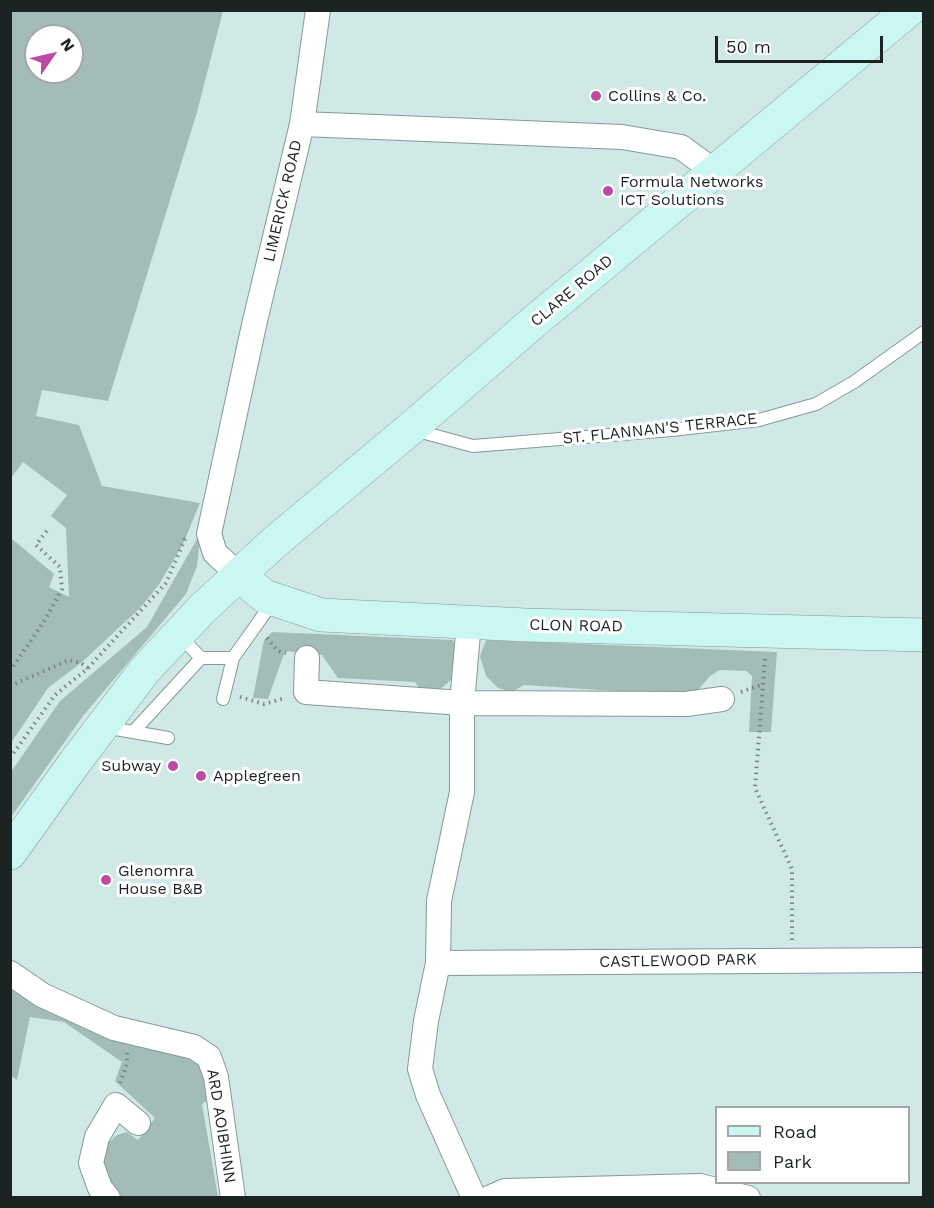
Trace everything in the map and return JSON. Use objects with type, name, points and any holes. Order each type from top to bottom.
[{"type":"main road","name":"CLARE ROAD","points":[[10,853],[118,729],[145,670],[203,608],[276,541],[536,320],[909,10]]},
{"type":"main road","name":"CLON ROAD","points":[[239,575],[264,596],[266,613],[469,622],[924,634]]},
{"type":"street","points":[[302,124],[318,10]]},
{"type":"street","name":"LIMERICK ROAD","points":[[209,534],[254,325],[302,124],[622,137],[681,147],[714,172]]},
{"type":"street","points":[[209,534],[215,553],[239,575]]},
{"type":"street","points":[[469,622],[462,703],[462,792],[439,901],[438,963],[426,1021],[420,1069],[425,1086],[474,1197]]},
{"type":"street","points":[[308,658],[306,692],[462,703],[686,704],[722,699]]},
{"type":"street","name":"CASTLEWOOD PARK","points":[[438,963],[921,960]]},
{"type":"street","name":"ARD AOIBHINN","points":[[10,973],[42,995],[114,1028],[194,1047],[208,1057],[216,1077],[233,1197]]},
{"type":"street","points":[[108,1197],[100,1188],[91,1163],[97,1137],[116,1104],[138,1123]]},
{"type":"street","points":[[489,1197],[505,1191],[700,1186],[748,1197]]},
{"type":"lane","name":"ST. FLANNAN'S TERRACE","points":[[410,429],[473,446],[672,430],[759,420],[816,404],[854,382],[924,332]]},
{"type":"lane","points":[[223,696],[233,658],[266,613]]},
{"type":"lane","points":[[178,635],[201,658]]},
{"type":"lane","points":[[118,729],[201,658],[233,658]]},
{"type":"lane","points":[[118,729],[168,738]]},
{"type":"path","points":[[10,670],[45,620],[62,589],[60,567],[36,545],[48,529]]},
{"type":"path","points":[[10,758],[55,694],[88,668],[166,583],[185,539],[209,534]]},
{"type":"path","points":[[266,613],[278,651],[308,658]]},
{"type":"path","points":[[767,631],[755,788],[792,869],[792,960]]},
{"type":"path","points":[[10,686],[69,660],[81,663],[88,668]]},
{"type":"path","points":[[223,696],[264,704],[306,692]]},
{"type":"path","points":[[114,1028],[128,1043],[127,1064],[117,1088],[116,1104]]},
{"type":"green space","points":[[11,10],[223,11],[197,112],[108,401],[42,390],[36,416],[79,425],[102,486],[200,503],[183,544],[158,586],[140,608],[81,663],[48,688],[11,743],[11,538],[54,574],[49,587],[69,597],[66,528],[51,516],[67,495],[23,462],[11,478]]},
{"type":"green space","points":[[201,532],[197,566],[186,594],[83,716],[11,817],[11,772],[60,701],[147,627]]},
{"type":"green space","points":[[272,632],[453,640],[456,652],[456,675],[443,687],[427,693],[421,691],[415,682],[338,678],[322,655],[285,651],[268,699],[253,698],[264,640]]},
{"type":"green space","points":[[486,640],[777,652],[771,732],[749,732],[752,676],[746,671],[720,670],[710,676],[690,696],[524,685],[512,692],[498,688],[486,676],[480,656]]},
{"type":"green space","points":[[11,987],[51,1013],[66,1014],[191,1056],[201,1065],[211,1098],[202,1104],[218,1197],[119,1197],[105,1172],[103,1156],[108,1143],[117,1135],[127,1132],[138,1140],[155,1118],[115,1081],[122,1062],[64,1022],[30,1017],[17,1080],[11,1076]]},
{"type":"place","name":"Collins & Co.","points":[[596,96]]},
{"type":"place","name":"Formula Networks ICT Solutions","points":[[608,191]]},
{"type":"place","name":"Subway","points":[[173,766]]},
{"type":"place","name":"Applegreen","points":[[201,776]]},
{"type":"place","name":"Glenomra House B&B","points":[[106,880]]}]
